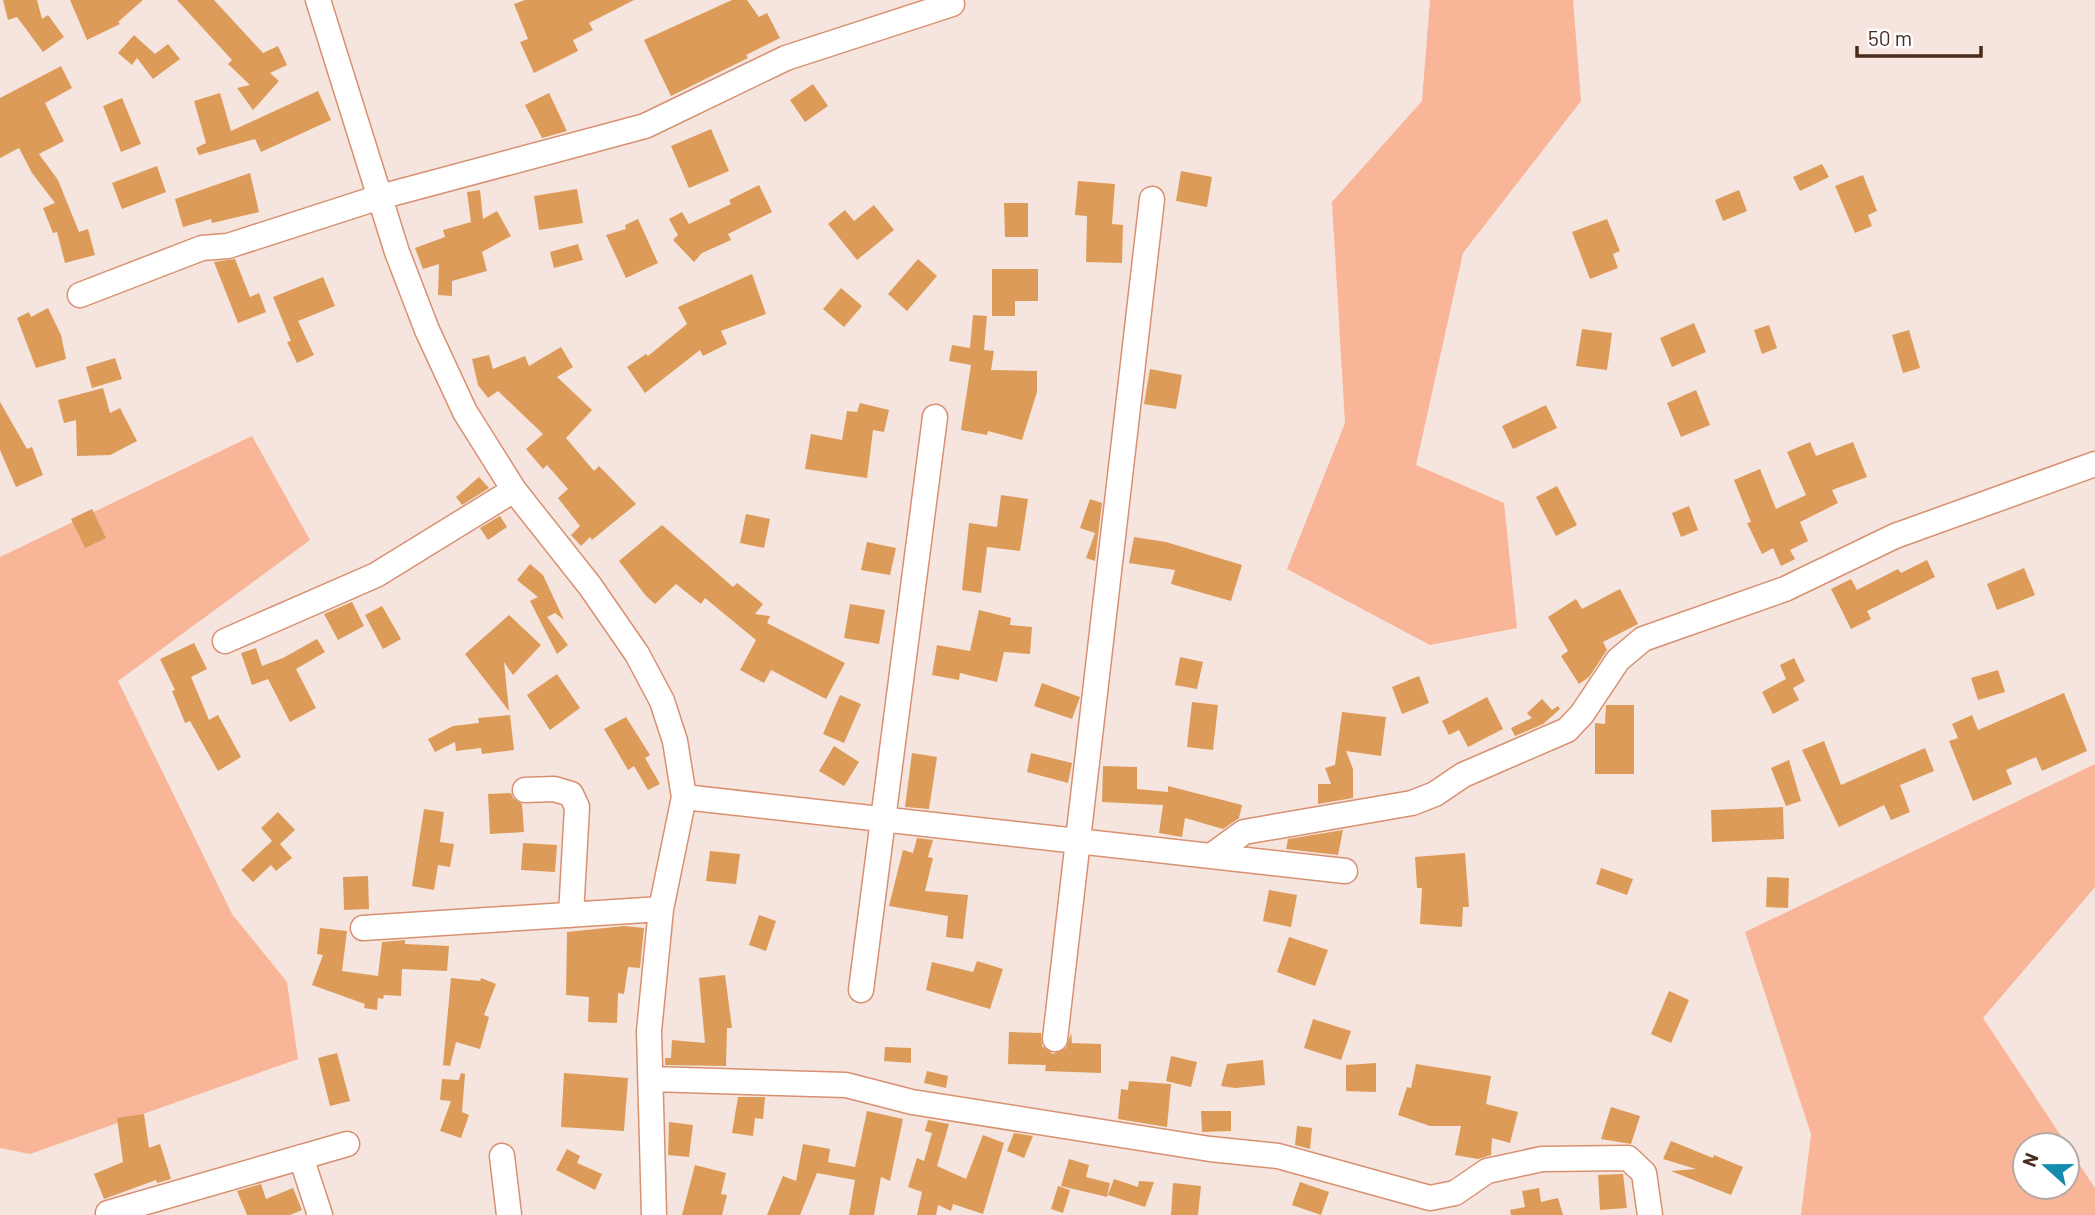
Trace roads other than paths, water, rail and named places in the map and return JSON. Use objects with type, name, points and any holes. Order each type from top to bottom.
[{"type":"street","points":[[318,0],[380,197],[427,330],[465,412],[514,490],[590,586],[637,654],[662,701],[675,741],[684,797],[661,909],[649,1031],[653,1215]]},
{"type":"street","points":[[80,295],[202,248],[228,246],[380,197],[645,126],[786,58],[952,4]]},
{"type":"street","points":[[1055,1039],[1152,199]]},
{"type":"street","points":[[861,990],[935,417]]},
{"type":"street","points":[[1211,856],[1244,832],[1412,803],[1435,794],[1463,775],[1567,730],[1582,714],[1618,660],[1643,639],[1785,589],[1895,536],[2095,464]]},
{"type":"street","points":[[225,641],[376,575],[514,490]]},
{"type":"street","points":[[525,790],[554,789],[572,794],[577,807],[571,915]]},
{"type":"street","points":[[684,797],[1345,871]]},
{"type":"street","points":[[363,928],[661,909]]},
{"type":"street","points":[[651,1079],[846,1085],[951,1108],[1210,1149],[1278,1156],[1430,1198],[1455,1193],[1486,1171],[1542,1159],[1628,1158],[1644,1173],[1650,1215]]},
{"type":"street","points":[[108,1213],[347,1144]]},
{"type":"street","points":[[502,1156],[509,1215]]},
{"type":"street","points":[[301,1157],[320,1215]]}]
